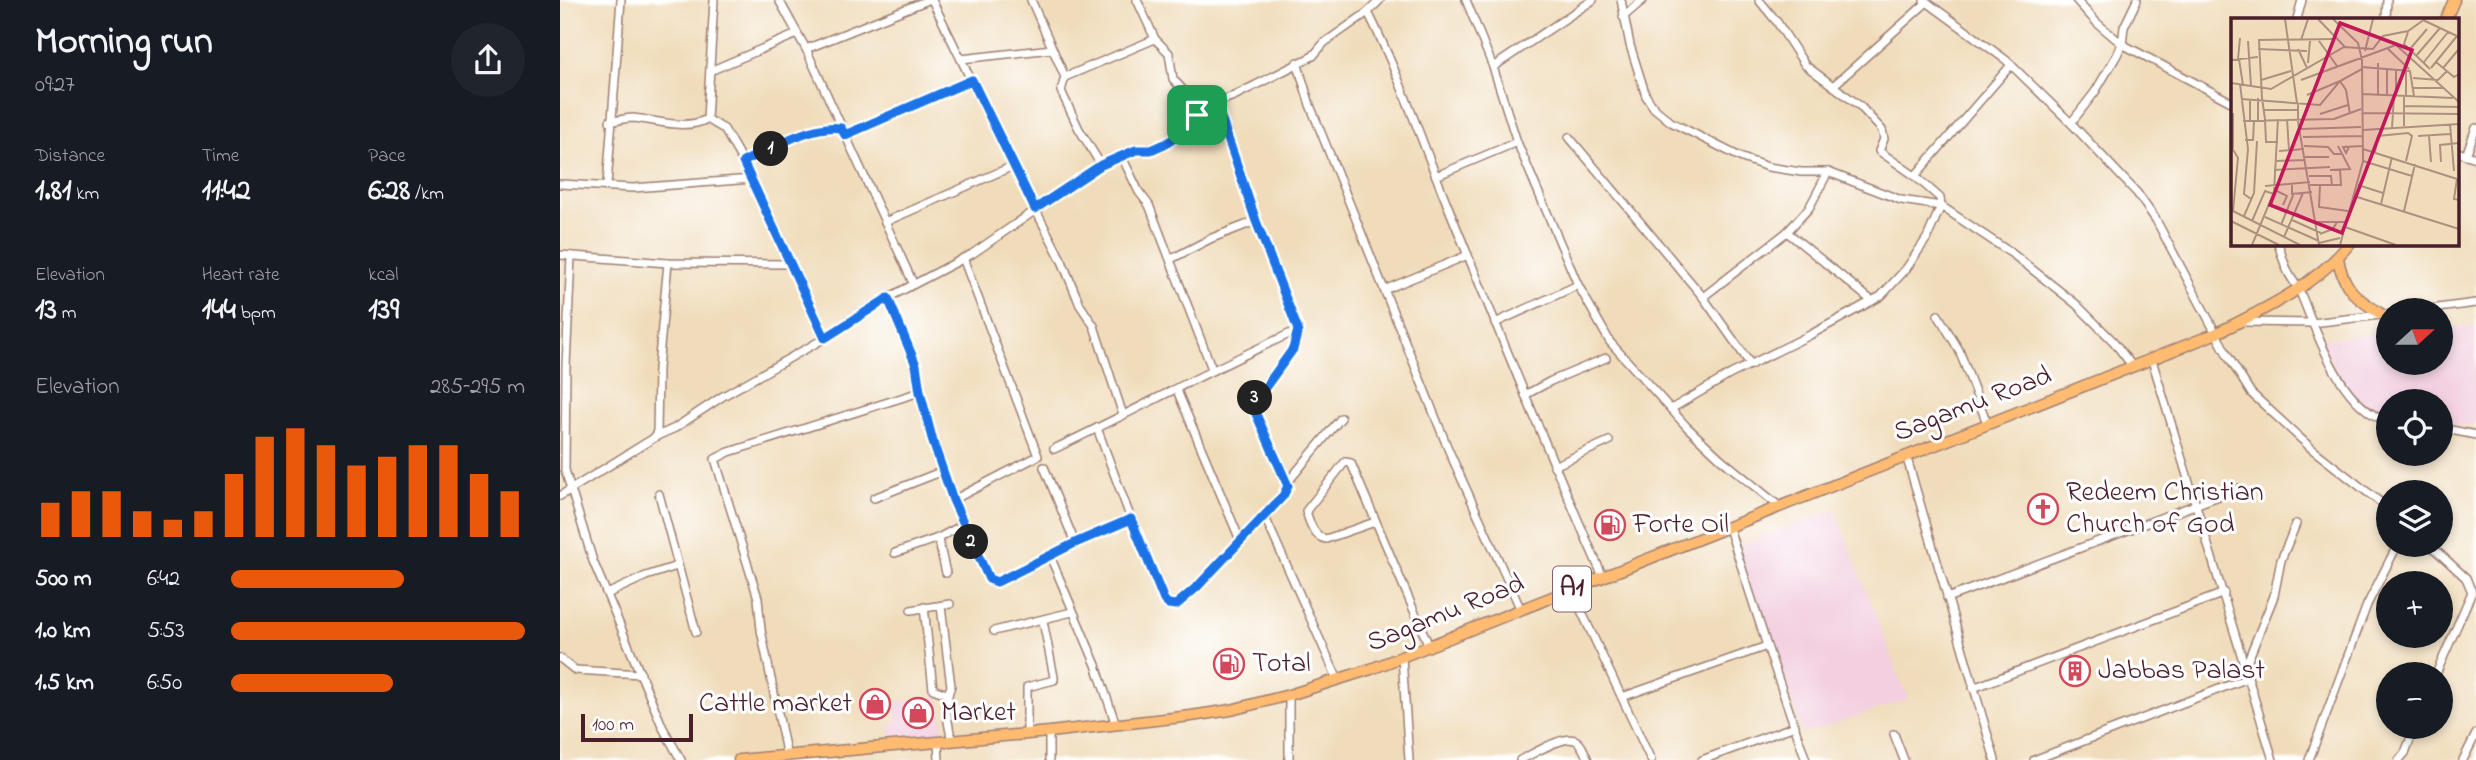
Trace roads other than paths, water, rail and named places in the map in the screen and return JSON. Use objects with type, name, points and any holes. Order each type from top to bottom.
[{"type":"highway","points":[[2446,18],[2454,0]]},
{"type":"highway","name":"Sagamu Road","points":[[739,760],[1049,732],[1231,710],[1338,680],[1730,528],[1906,455],[2217,333],[2299,288],[2338,258],[2348,245]]},
{"type":"highway","points":[[2338,258],[2341,276],[2348,289],[2357,298],[2376,309]]},
{"type":"street","points":[[607,185],[621,0]]},
{"type":"street","points":[[707,119],[713,0]]},
{"type":"street","points":[[779,0],[806,49],[913,283]]},
{"type":"street","points":[[806,49],[930,0],[1062,261],[1080,305],[1094,326],[1124,415]]},
{"type":"street","points":[[1031,0],[1065,77],[1061,91],[1079,129],[1101,165]]},
{"type":"street","points":[[1137,0],[1155,38],[1169,53],[1173,79],[1185,92],[1197,115]]},
{"type":"street","points":[[560,496],[913,283],[963,258],[1101,165],[1136,150],[1151,150],[1167,143],[1190,127],[1198,109],[1234,96],[1313,56],[1324,43],[1368,12],[1380,0]]},
{"type":"street","points":[[1466,0],[1493,68],[1517,142],[1578,285],[1610,342],[1671,410],[1721,459],[1781,507]]},
{"type":"street","points":[[1493,68],[1593,0]]},
{"type":"street","points":[[1621,0],[1623,17],[1646,96],[1654,108],[1671,122],[1742,158],[1768,167],[1801,172],[1828,172],[1901,200],[1941,206],[2014,255],[2076,304],[2114,342],[2133,367]]},
{"type":"street","points":[[1623,17],[1643,0]]},
{"type":"street","points":[[1671,410],[1731,373],[1881,296],[1906,269],[1927,238],[1941,206],[1940,198],[1936,194],[1879,151],[1884,139],[1882,130],[1860,106],[1805,65],[1759,0]]},
{"type":"street","points":[[2076,0],[2097,23],[2122,44],[2231,102]]},
{"type":"street","points":[[2071,123],[2095,92],[2122,44],[2124,27],[2137,0]]},
{"type":"street","points":[[2297,18],[2302,0]]},
{"type":"street","points":[[2386,18],[2388,0]]},
{"type":"street","points":[[1833,86],[1925,2],[2011,65],[2071,123],[2146,203],[2229,358],[2251,393],[2312,449],[2376,499]]},
{"type":"street","points":[[1368,12],[1405,93],[1495,323],[1602,577]]},
{"type":"street","points":[[710,71],[797,34]]},
{"type":"street","points":[[1065,77],[1155,38]]},
{"type":"street","points":[[961,59],[1052,49]]},
{"type":"street","points":[[1297,62],[1310,105],[1449,452],[1521,610]]},
{"type":"street","points":[[1915,176],[2011,65]]},
{"type":"street","points":[[743,162],[788,140],[827,126],[843,132],[972,80]]},
{"type":"street","points":[[1097,428],[1164,600],[1172,605],[1183,600],[1198,586],[1288,486],[1256,414],[1254,403],[1293,349],[1298,330],[1256,221],[1216,103]]},
{"type":"street","points":[[827,126],[832,110]]},
{"type":"street","points":[[610,121],[622,118],[692,124],[707,119],[724,129],[752,179],[825,338]]},
{"type":"street","points":[[2466,155],[2476,128]]},
{"type":"street","points":[[1569,137],[1703,298],[1751,365]]},
{"type":"street","points":[[1436,176],[1517,142]]},
{"type":"street","points":[[2458,152],[2476,158]]},
{"type":"street","points":[[1122,157],[1139,192],[1149,205],[1212,369]]},
{"type":"street","points":[[885,222],[1013,166]]},
{"type":"street","points":[[1703,298],[1787,232],[1809,208],[1828,172]]},
{"type":"street","points":[[560,184],[654,188],[752,179]]},
{"type":"street","points":[[1171,259],[1212,238],[1256,221]]},
{"type":"street","points":[[1787,232],[1872,301]]},
{"type":"street","points":[[2279,245],[2289,275],[2299,288],[2312,323],[2349,393],[2376,417]]},
{"type":"street","points":[[560,255],[668,263],[791,264]]},
{"type":"street","points":[[1384,290],[1468,255]]},
{"type":"street","points":[[571,256],[565,470],[593,561],[663,728],[681,760]]},
{"type":"street","points":[[953,500],[1038,456],[963,258]]},
{"type":"street","points":[[657,436],[658,368],[668,263]]},
{"type":"street","points":[[1495,323],[1578,285]]},
{"type":"street","points":[[888,298],[916,365],[920,392],[953,500],[989,579],[997,582],[1075,543],[1131,519]]},
{"type":"street","points":[[2454,306],[2476,303]]},
{"type":"street","points":[[1938,315],[1959,350],[1987,423]]},
{"type":"street","points":[[2238,322],[2312,323],[2376,315]]},
{"type":"street","points":[[1054,449],[1152,402],[1212,369],[1298,330]]},
{"type":"street","points":[[1525,395],[1606,358]]},
{"type":"street","points":[[2152,360],[2273,760]]},
{"type":"street","points":[[1176,388],[1240,540]]},
{"type":"street","points":[[787,757],[762,638],[758,598],[715,459],[729,452],[920,392]]},
{"type":"street","points":[[1287,483],[1341,418]]},
{"type":"street","points":[[2453,430],[2476,435]]},
{"type":"street","points":[[1554,466],[1609,441]]},
{"type":"street","points":[[1906,455],[1992,759]]},
{"type":"street","points":[[1375,522],[1326,539],[1316,534],[1306,511],[1345,462],[1351,463],[1429,646]]},
{"type":"street","points":[[1044,467],[1075,543]]},
{"type":"street","points":[[874,498],[943,471]]},
{"type":"street","points":[[1947,598],[2239,488]]},
{"type":"street","points":[[659,494],[696,632]]},
{"type":"street","points":[[1264,515],[1338,680]]},
{"type":"street","points":[[2246,666],[2274,596],[2281,560],[2296,524]]},
{"type":"street","points":[[895,553],[938,538],[963,525]]},
{"type":"street","points":[[1730,528],[1806,760]]},
{"type":"street","points":[[938,538],[946,573]]},
{"type":"street","points":[[1050,556],[1096,665],[1116,725]]},
{"type":"street","points":[[2309,760],[2367,605],[2391,557]]},
{"type":"street","points":[[2441,662],[2472,592],[2466,578],[2443,557]]},
{"type":"street","points":[[607,594],[646,576],[677,566]]},
{"type":"street","points":[[1571,589],[1651,760]]},
{"type":"street","points":[[1973,688],[2224,593]]},
{"type":"street","points":[[911,610],[950,604]]},
{"type":"street","points":[[941,606],[951,686],[947,694],[947,714],[952,741]]},
{"type":"street","points":[[924,607],[933,689],[947,694]]},
{"type":"street","points":[[994,631],[1072,612]]},
{"type":"street","points":[[1027,734],[1027,687],[1049,682],[1054,677],[1043,621]]},
{"type":"street","points":[[1622,697],[1767,646]]},
{"type":"street","points":[[1402,657],[1409,760]]},
{"type":"street","points":[[560,658],[575,670],[641,674]]},
{"type":"street","points":[[2034,760],[2248,678]]},
{"type":"street","points":[[1289,760],[1290,695]]},
{"type":"street","points":[[1702,760],[1795,726]]},
{"type":"street","points":[[1049,732],[1049,760]]},
{"type":"street","points":[[1894,734],[1904,760]]},
{"type":"street","points":[[2463,760],[2476,735]]},
{"type":"street","points":[[2399,760],[2411,739]]},
{"type":"street","points":[[1520,760],[1565,740],[1575,740],[1581,745],[1588,760]]},
{"type":"street","points":[[938,743],[939,760]]},
{"type":"place","name":"Redeem Christian Church of God","points":[[2043,509]]},
{"type":"place","name":"Forte Oil","points":[[1610,525]]},
{"type":"place","name":"Total","points":[[1229,664]]},
{"type":"place","name":"Jabbas Palast","points":[[2075,671]]},
{"type":"place","name":"Cattle market","points":[[875,704]]},
{"type":"place","name":"Market","points":[[918,713]]}]
